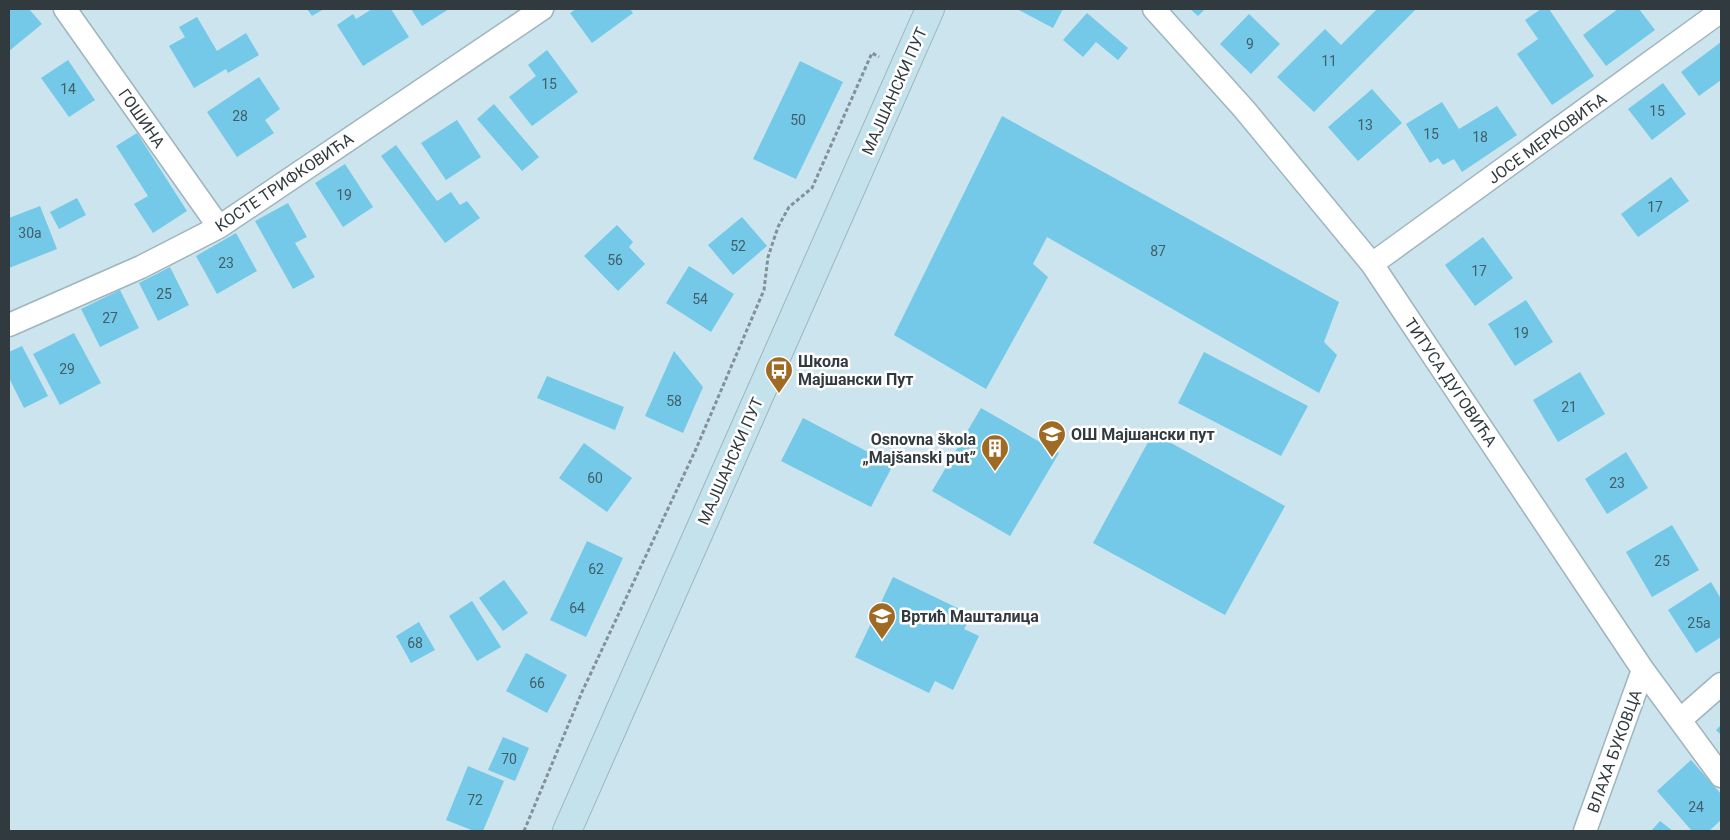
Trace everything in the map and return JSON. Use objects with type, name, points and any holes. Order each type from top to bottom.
[{"type":"street","name":"ГОШИНА","points":[[65,9],[219,227]]},
{"type":"street","name":"КОСТЕ ТРИФКОВИЋА","points":[[9,325],[142,267],[219,227],[542,9]]},
{"type":"street","name":"МАЈШАНСКИ ПУТ","points":[[566,831],[930,9]]},
{"type":"street","name":"ТИТУСА ДУГОВИЋА","points":[[1154,9],[1244,109],[1372,264],[1643,670],[1721,776]]},
{"type":"street","name":"ЈОСЕ МЕРКОВИЋА","points":[[1372,264],[1707,14]]},
{"type":"street","name":"ВЛАХА БУКОВЦА","points":[[1585,831],[1643,670]]},
{"type":"street","points":[[1680,720],[1721,684]]},
{"type":"path","points":[[524,831],[582,692],[696,449],[764,290],[768,257],[778,227],[789,207],[812,188],[872,53]]},
{"type":"building","points":[[9,9],[29,9],[42,24],[9,51]]},
{"type":"building","points":[[307,9],[324,9],[312,16]]},
{"type":"building","points":[[372,9],[391,9],[409,37],[363,66],[337,25],[353,14],[356,19]]},
{"type":"building","points":[[411,9],[449,9],[422,26]]},
{"type":"building","points":[[576,9],[630,9],[633,13],[592,43],[570,13]]},
{"type":"building","points":[[1017,9],[1063,9],[1053,28]]},
{"type":"building","points":[[1190,9],[1205,9],[1198,16]]},
{"type":"building","points":[[1377,9],[1416,9],[1314,112],[1277,77],[1325,29],[1341,45]]},
{"type":"building","points":[[1541,9],[1549,9],[1594,76],[1552,105],[1517,54],[1538,39],[1525,20]]},
{"type":"building","points":[[1618,9],[1639,9],[1655,30],[1606,66],[1583,35]]},
{"type":"building","points":[[1087,13],[1128,48],[1118,60],[1096,42],[1083,57],[1063,40]]},
{"type":"building","points":[[1249,14],[1280,44],[1251,74],[1220,44]]},
{"type":"building","points":[[197,17],[217,51],[246,33],[259,55],[228,73],[226,69],[194,88],[169,46],[185,37],[179,27]]},
{"type":"building","points":[[1721,42],[1721,80],[1699,96],[1681,72]]},
{"type":"building","points":[[547,50],[578,92],[532,126],[509,97],[536,76],[528,65]]},
{"type":"building","points":[[68,60],[95,100],[69,117],[41,78]]},
{"type":"building","points":[[800,61],[843,82],[796,179],[753,159]]},
{"type":"building","points":[[259,77],[280,109],[265,120],[274,133],[237,157],[207,112]]},
{"type":"building","points":[[1663,83],[1686,114],[1652,140],[1628,109]]},
{"type":"building","points":[[1372,89],[1402,123],[1358,161],[1328,127]]},
{"type":"building","points":[[1442,102],[1459,129],[1497,106],[1517,135],[1462,172],[1454,159],[1443,165],[1438,158],[1430,163],[1406,124]]},
{"type":"building","points":[[494,104],[539,157],[522,171],[477,119]]},
{"type":"building","points":[[1002,116],[1339,302],[1324,342],[1337,355],[1319,393],[1047,237],[1033,264],[1048,277],[986,389],[894,335]]},
{"type":"building","points":[[457,120],[481,157],[446,180],[421,143]]},
{"type":"building","points":[[137,133],[187,211],[153,233],[134,204],[148,196],[116,146]]},
{"type":"building","points":[[396,145],[437,201],[451,192],[460,205],[467,201],[480,218],[445,243],[381,156]]},
{"type":"building","points":[[345,164],[373,207],[343,227],[315,183]]},
{"type":"building","points":[[1671,177],[1689,201],[1638,237],[1621,214]]},
{"type":"building","points":[[77,198],[86,215],[59,229],[50,212]]},
{"type":"building","points":[[288,203],[307,237],[295,243],[315,277],[293,289],[255,221]]},
{"type":"building","points":[[40,206],[57,249],[9,268],[9,218]]},
{"type":"building","points":[[742,217],[767,246],[733,275],[708,245]]},
{"type":"building","points":[[617,225],[633,242],[629,247],[645,264],[618,291],[584,256]]},
{"type":"building","points":[[236,233],[257,271],[217,294],[196,256]]},
{"type":"building","points":[[1483,237],[1513,278],[1475,306],[1445,265]]},
{"type":"building","points":[[689,266],[734,294],[711,332],[666,303]]},
{"type":"building","points":[[170,267],[189,305],[158,321],[139,283]]},
{"type":"building","points":[[120,290],[139,328],[100,347],[81,309]]},
{"type":"building","points":[[1526,300],[1553,342],[1515,366],[1488,324]]},
{"type":"building","points":[[74,333],[101,383],[60,405],[33,354]]},
{"type":"building","points":[[22,346],[48,396],[24,408],[9,378],[9,352]]},
{"type":"building","points":[[674,351],[703,387],[683,433],[645,416]]},
{"type":"building","points":[[1204,352],[1308,406],[1281,456],[1178,403]]},
{"type":"building","points":[[1580,372],[1605,414],[1558,442],[1533,400]]},
{"type":"building","points":[[547,376],[624,407],[615,430],[537,398]]},
{"type":"building","name":"Osnovna škola „Majšanski put”","points":[[981,408],[1059,453],[1010,536],[932,491]]},
{"type":"building","points":[[803,418],[893,465],[871,507],[781,461]]},
{"type":"building","points":[[1153,433],[1285,506],[1225,615],[1093,543]]},
{"type":"building","points":[[584,443],[632,478],[607,512],[559,478]]},
{"type":"building","points":[[1626,452],[1648,488],[1607,514],[1585,479]]},
{"type":"building","points":[[1672,525],[1699,570],[1652,597],[1626,552]]},
{"type":"building","points":[[587,541],[623,558],[586,637],[550,620]]},
{"type":"building","points":[[893,577],[972,615],[964,629],[979,636],[953,690],[935,681],[929,693],[855,657]]},
{"type":"building","points":[[504,580],[528,613],[503,631],[479,598]]},
{"type":"building","points":[[1711,582],[1721,599],[1721,637],[1696,653],[1668,610]]},
{"type":"building","points":[[472,601],[501,647],[477,661],[449,616]]},
{"type":"building","points":[[419,622],[435,650],[411,663],[396,636]]},
{"type":"building","points":[[526,653],[567,675],[547,713],[506,691]]},
{"type":"building","points":[[1721,725],[1721,735],[1716,730]]},
{"type":"building","points":[[503,737],[529,748],[515,781],[488,770]]},
{"type":"building","points":[[1691,760],[1721,794],[1721,820],[1709,831],[1692,831],[1657,791]]},
{"type":"building","points":[[468,766],[504,781],[483,831],[474,831],[446,820]]},
{"type":"building","points":[[1660,821],[1673,831],[1651,831]]},
{"type":"place","name":"Школа Мајшански Пут","points":[[779,394]]},
{"type":"place","name":"ОШ Мајшански пут","points":[[1052,458]]},
{"type":"place","name":"Osnovna škola „Majšanski put”","points":[[995,472]]},
{"type":"place","name":"Вртић Машталица","points":[[882,640]]}]
